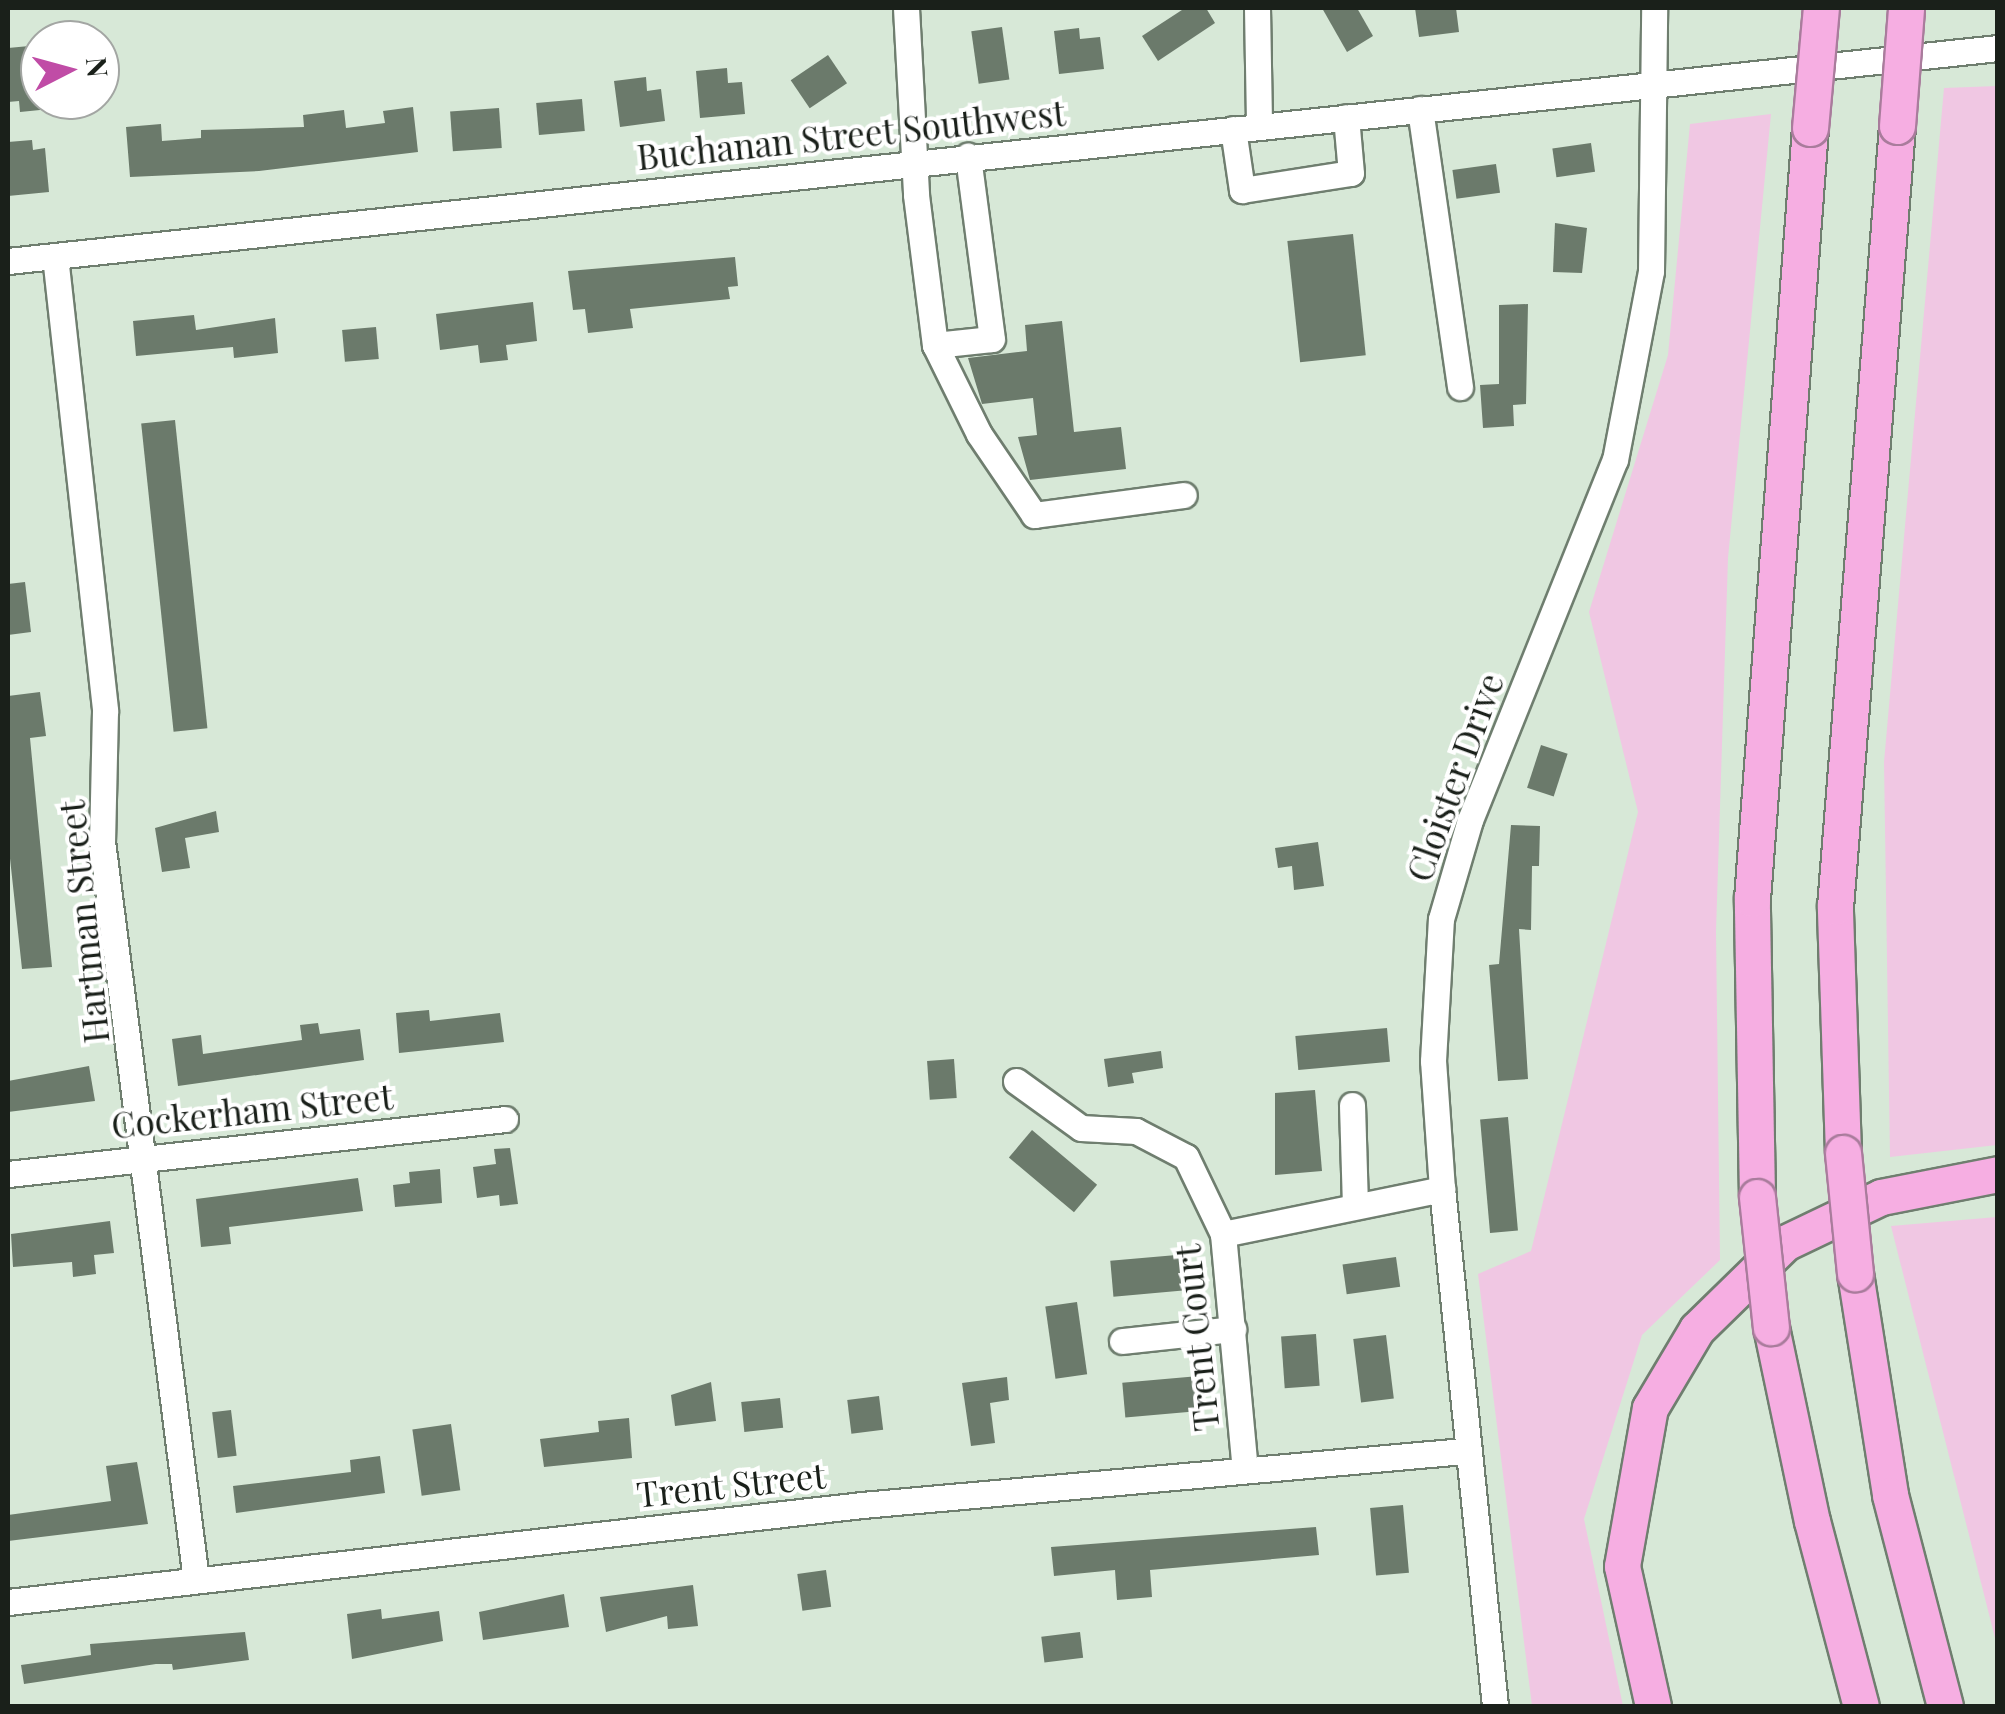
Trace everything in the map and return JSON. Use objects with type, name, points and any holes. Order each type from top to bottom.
[{"type":"highway","points":[[1821,8],[1752,899],[1757,1196],[1771,1327],[1812,1522],[1860,1706]]},
{"type":"highway","points":[[1906,8],[1835,907],[1843,1153],[1855,1273],[1890,1495],[1946,1706]]},
{"type":"highway","points":[[1654,1706],[1622,1566],[1650,1408],[1697,1329],[1785,1243],[1881,1197],[1998,1174]]},
{"type":"street","points":[[906,8],[916,161],[935,344],[979,434],[1034,514],[1184,495]]},
{"type":"street","points":[[1257,8],[1242,190],[1351,173],[1346,117]]},
{"type":"street","name":"Cloister Drive","points":[[1495,1706],[1464,1451],[1433,1060],[1441,918],[1470,820],[1615,460],[1651,270],[1654,8]]},
{"type":"street","name":"Buchanan Street Southwest","points":[[8,261],[1998,48]]},
{"type":"street","points":[[1420,109],[1460,388]]},
{"type":"street","points":[[935,344],[992,338],[968,156]]},
{"type":"street","name":"Hartman Street","points":[[55,256],[105,710],[102,841],[196,1580]]},
{"type":"street","name":"Trent Court","points":[[1016,1081],[1081,1128],[1136,1131],[1186,1156],[1232,1231],[1233,1329],[1245,1470]]},
{"type":"street","points":[[1352,1104],[1354,1206]]},
{"type":"street","name":"Cockerham Street","points":[[8,1174],[504,1118]]},
{"type":"street","points":[[1232,1231],[1442,1189]]},
{"type":"street","points":[[1122,1341],[1233,1329]]},
{"type":"street","name":"Trent Street","points":[[8,1602],[862,1504],[1464,1451]]},
{"type":"shaded area","points":[[1997,86],[1997,1145],[1890,1157],[1884,762],[1944,88]]},
{"type":"shaded area","points":[[1771,114],[1728,558],[1716,931],[1720,1260],[1642,1335],[1584,1519],[1623,1706],[1532,1706],[1478,1274],[1531,1251],[1638,812],[1589,612],[1668,355],[1690,124]]},
{"type":"shaded area","points":[[1998,1217],[1997,1646],[1891,1226]]},
{"type":"building","points":[[1185,8],[1206,8],[1215,23],[1158,61],[1142,36]]},
{"type":"building","points":[[1322,8],[1357,8],[1373,36],[1347,52]]},
{"type":"building","points":[[1415,8],[1456,8],[1459,32],[1419,37]]},
{"type":"building","points":[[1002,27],[1009,79],[979,84],[971,31]]},
{"type":"building","points":[[1079,28],[1080,39],[1100,37],[1104,69],[1059,74],[1054,31]]},
{"type":"building","points":[[20,47],[20,112],[19,101],[8,102],[8,48]]},
{"type":"building","points":[[828,55],[847,83],[810,108],[791,80]]},
{"type":"building","points":[[727,68],[728,83],[742,82],[745,114],[700,118],[696,71]]},
{"type":"building","points":[[646,77],[647,91],[661,89],[665,121],[620,127],[614,81]]},
{"type":"building","points":[[582,99],[585,131],[539,135],[536,103]]},
{"type":"building","points":[[413,107],[418,152],[259,171],[130,177],[126,127],[161,124],[162,141],[201,138],[201,130],[304,127],[303,115],[344,110],[346,128],[385,123],[383,111]]},
{"type":"building","points":[[499,108],[502,148],[453,151],[450,111]]},
{"type":"building","points":[[32,140],[33,150],[45,148],[49,192],[8,196],[8,142]]},
{"type":"building","points":[[1591,143],[1595,172],[1556,177],[1552,148]]},
{"type":"building","points":[[1496,164],[1500,193],[1456,199],[1452,170]]},
{"type":"building","points":[[1555,223],[1587,228],[1582,273],[1553,272]]},
{"type":"building","points":[[1353,234],[1366,355],[1300,362],[1287,241]]},
{"type":"building","points":[[735,257],[738,286],[728,287],[730,299],[630,309],[633,328],[588,333],[585,309],[573,310],[568,271]]},
{"type":"building","points":[[533,302],[537,341],[506,345],[508,360],[480,363],[478,345],[440,350],[436,314]]},
{"type":"building","points":[[1528,304],[1526,404],[1513,405],[1514,426],[1483,428],[1480,385],[1499,384],[1499,305]]},
{"type":"building","points":[[194,315],[196,330],[275,318],[278,353],[234,358],[233,347],[136,356],[133,321]]},
{"type":"building","points":[[1062,321],[1074,432],[1121,427],[1126,469],[1030,480],[1018,437],[1037,435],[1033,398],[982,404],[968,358],[1027,351],[1025,325]]},
{"type":"building","points":[[376,327],[379,359],[345,362],[342,330]]},
{"type":"building","points":[[175,420],[207,728],[174,732],[141,424]]},
{"type":"building","points":[[25,582],[31,632],[8,635],[8,584]]},
{"type":"building","points":[[40,692],[46,736],[30,738],[52,967],[22,969],[8,840],[8,696]]},
{"type":"building","points":[[1541,745],[1568,754],[1554,796],[1527,788]]},
{"type":"building","points":[[216,811],[219,832],[185,838],[190,868],[162,872],[155,828]]},
{"type":"building","points":[[1511,825],[1540,826],[1539,866],[1532,866],[1531,930],[1519,929],[1528,1079],[1498,1081],[1489,965],[1499,964]]},
{"type":"building","points":[[1318,842],[1324,886],[1294,890],[1292,866],[1278,868],[1275,848]]},
{"type":"building","points":[[429,1010],[430,1021],[500,1013],[504,1042],[399,1053],[396,1013]]},
{"type":"building","points":[[318,1023],[320,1034],[360,1029],[364,1060],[178,1086],[172,1039],[201,1035],[203,1054],[302,1040],[300,1025]]},
{"type":"building","points":[[1387,1028],[1390,1062],[1298,1070],[1295,1036]]},
{"type":"building","points":[[1161,1051],[1163,1068],[1132,1073],[1134,1083],[1108,1087],[1104,1059]]},
{"type":"building","points":[[954,1059],[957,1098],[930,1100],[927,1061]]},
{"type":"building","points":[[89,1066],[95,1101],[8,1112],[8,1081]]},
{"type":"building","points":[[1315,1090],[1322,1171],[1275,1175],[1275,1093]]},
{"type":"building","points":[[1508,1117],[1518,1231],[1490,1233],[1480,1119]]},
{"type":"building","points":[[1032,1130],[1097,1185],[1074,1212],[1009,1158]]},
{"type":"building","points":[[510,1148],[518,1204],[500,1206],[499,1195],[477,1198],[473,1167],[496,1164],[494,1149]]},
{"type":"building","points":[[440,1169],[442,1203],[395,1207],[393,1185],[410,1183],[409,1172]]},
{"type":"building","points":[[358,1178],[363,1211],[229,1227],[231,1244],[201,1247],[196,1199]]},
{"type":"building","points":[[110,1221],[114,1253],[94,1255],[96,1274],[73,1277],[72,1262],[13,1267],[11,1234]]},
{"type":"building","points":[[1188,1254],[1191,1290],[1113,1297],[1110,1261]]},
{"type":"building","points":[[1396,1257],[1400,1287],[1347,1294],[1343,1265]]},
{"type":"building","points":[[1077,1302],[1087,1374],[1055,1379],[1045,1306]]},
{"type":"building","points":[[1316,1334],[1320,1386],[1285,1388],[1281,1336]]},
{"type":"building","points":[[1386,1335],[1394,1399],[1361,1403],[1353,1339]]},
{"type":"building","points":[[1199,1376],[1202,1411],[1125,1418],[1122,1383]]},
{"type":"building","points":[[1007,1377],[1009,1400],[990,1403],[995,1443],[971,1446],[962,1383]]},
{"type":"building","points":[[711,1382],[716,1421],[675,1426],[671,1395]]},
{"type":"building","points":[[879,1396],[883,1430],[851,1434],[847,1400]]},
{"type":"building","points":[[780,1398],[783,1428],[744,1432],[741,1402]]},
{"type":"building","points":[[231,1410],[237,1456],[218,1458],[212,1412]]},
{"type":"building","points":[[629,1418],[632,1458],[544,1467],[540,1439],[599,1432],[598,1421]]},
{"type":"building","points":[[451,1424],[460,1490],[422,1496],[412,1429]]},
{"type":"building","points":[[380,1456],[385,1493],[236,1513],[233,1486],[351,1472],[350,1460]]},
{"type":"building","points":[[137,1462],[148,1524],[8,1541],[8,1515],[111,1501],[106,1466]]},
{"type":"building","points":[[1403,1505],[1409,1573],[1376,1576],[1370,1508]]},
{"type":"building","points":[[1316,1527],[1319,1555],[1150,1570],[1152,1597],[1117,1600],[1115,1570],[1054,1576],[1051,1547]]},
{"type":"building","points":[[826,1570],[831,1607],[802,1611],[797,1574]]},
{"type":"building","points":[[693,1585],[698,1626],[668,1629],[667,1616],[606,1632],[600,1597]]},
{"type":"building","points":[[564,1594],[569,1627],[483,1640],[479,1612]]},
{"type":"building","points":[[381,1609],[382,1619],[439,1611],[443,1641],[352,1659],[347,1614]]},
{"type":"building","points":[[245,1632],[249,1660],[173,1670],[172,1664],[156,1664],[24,1684],[21,1665],[91,1655],[90,1644]]},
{"type":"building","points":[[1080,1632],[1083,1658],[1044,1663],[1041,1637]]}]
